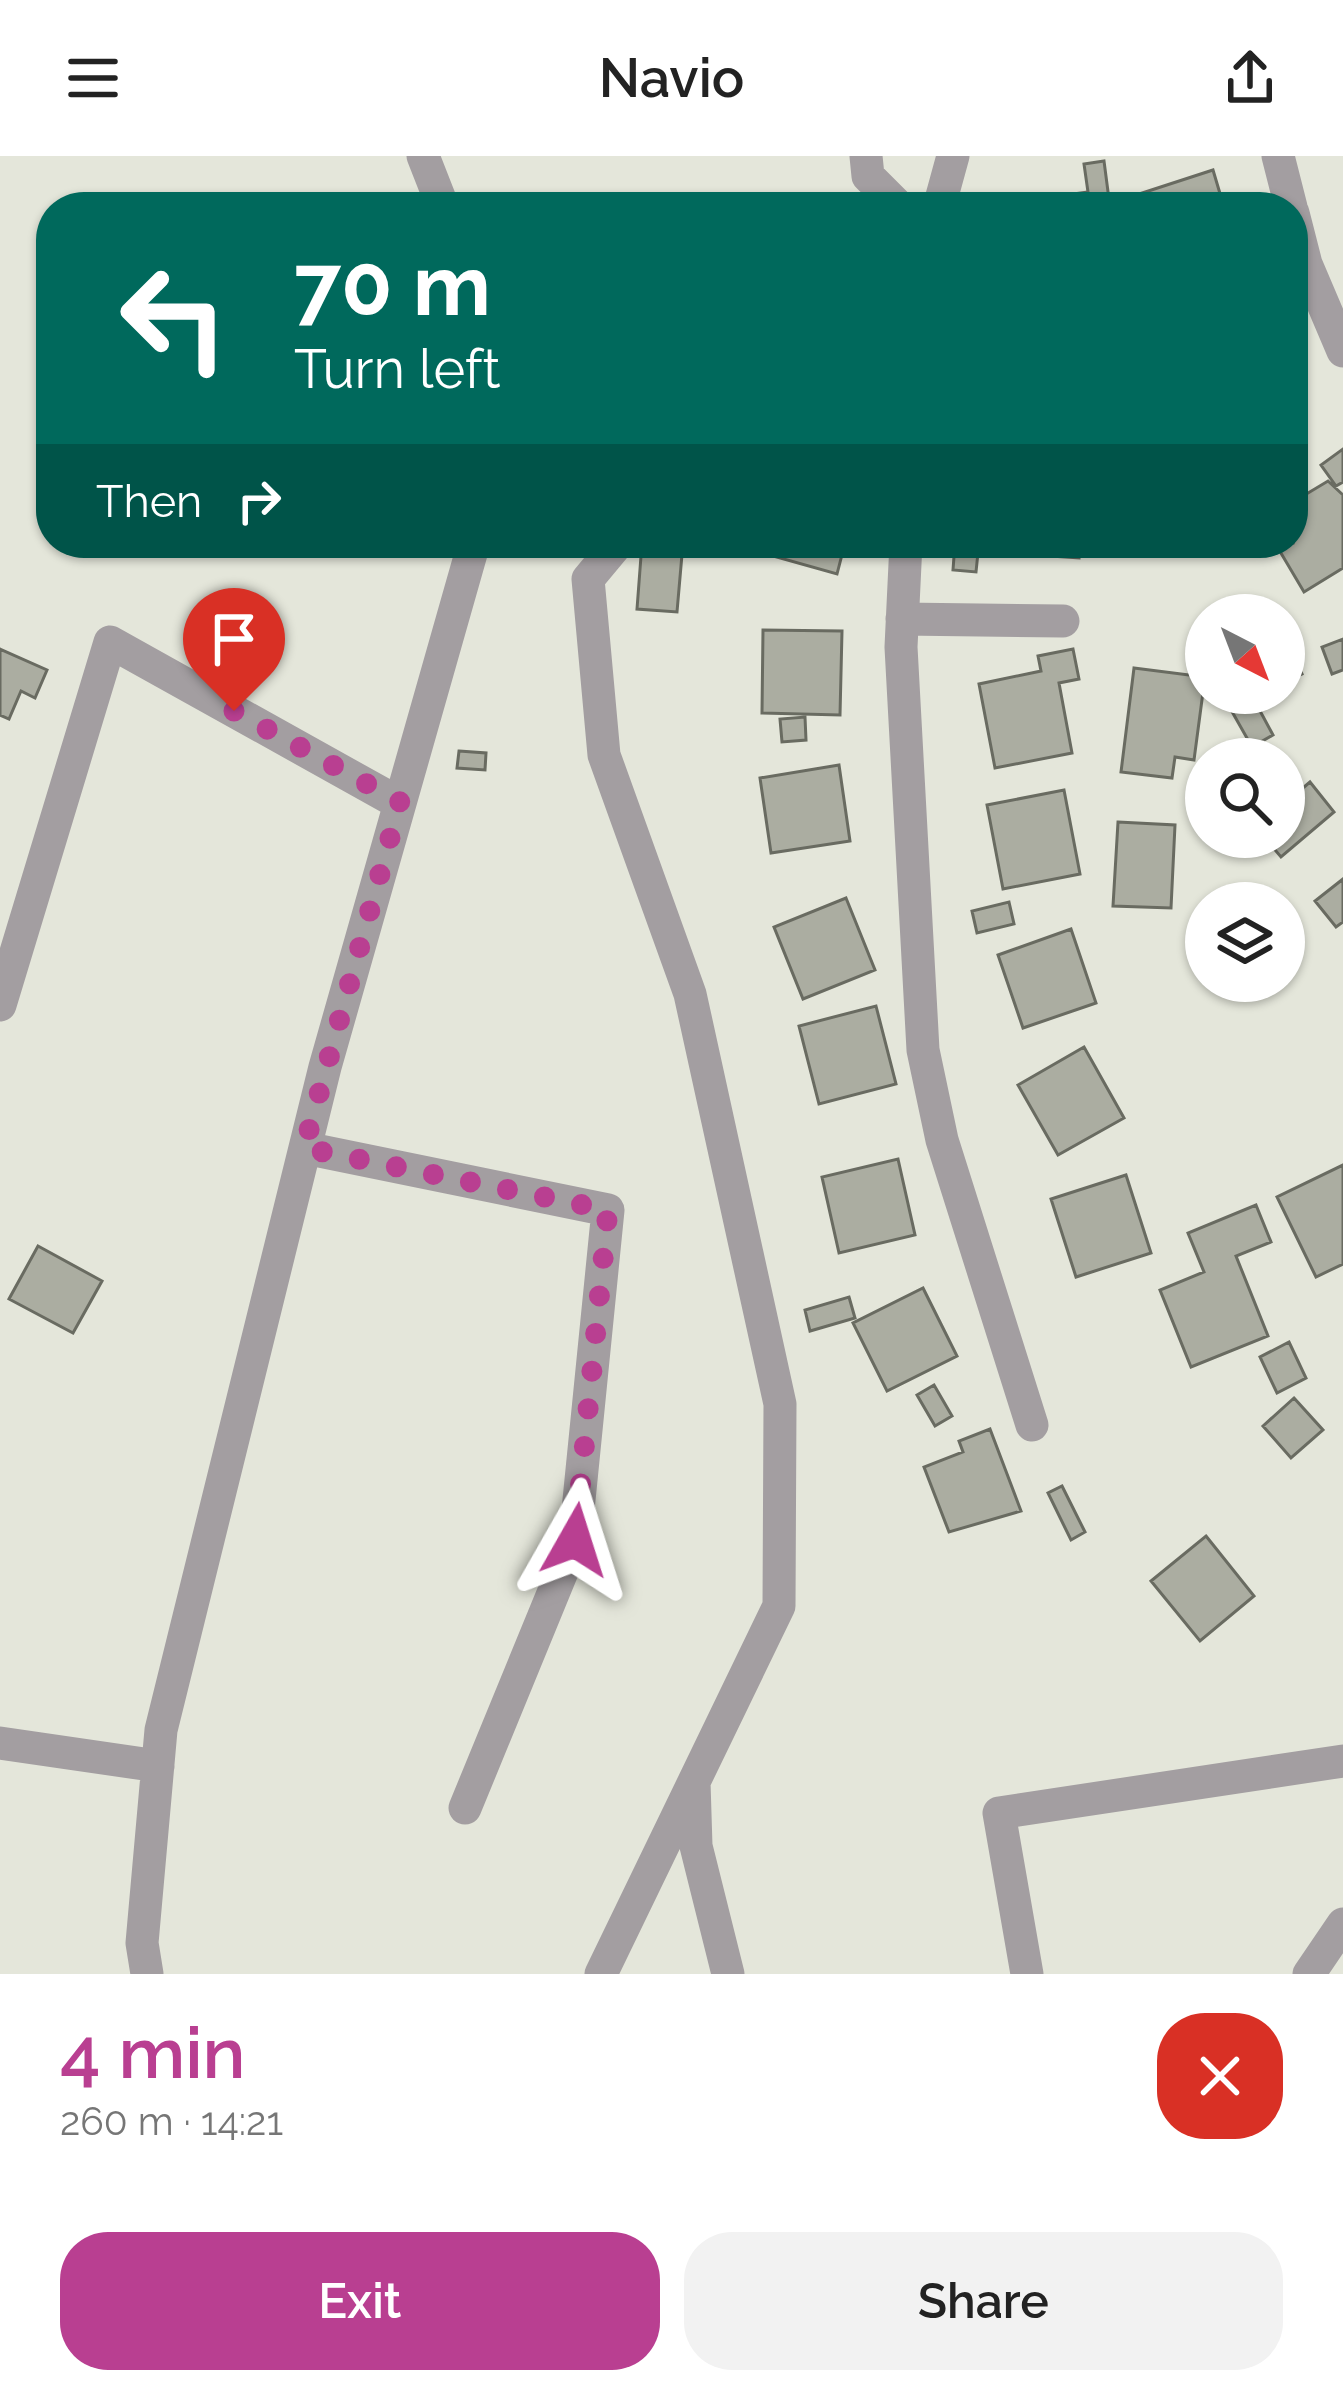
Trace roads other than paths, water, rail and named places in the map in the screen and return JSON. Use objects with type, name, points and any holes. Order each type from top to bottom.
[{"type":"street","points":[[423,156],[437,192]]},
{"type":"street","points":[[866,156],[868,176],[884,192]]},
{"type":"street","points":[[943,192],[953,156]]},
{"type":"street","points":[[1278,156],[1287,192]]},
{"type":"street","points":[[1308,269],[1343,351]]},
{"type":"street","points":[[147,1974],[142,1943],[161,1730],[304,1148],[469,558]]},
{"type":"street","points":[[601,1974],[779,1606],[780,1404],[690,994],[604,755],[588,579],[606,558]]},
{"type":"street","points":[[905,558],[902,619],[923,1050],[942,1140],[1032,1425]]},
{"type":"street","points":[[902,619],[1063,621]]},
{"type":"street","points":[[0,1006],[110,642],[400,802]]},
{"type":"street","points":[[304,1148],[608,1210],[575,1540],[465,1808]]},
{"type":"street","points":[[0,1743],[158,1766]]},
{"type":"street","points":[[1027,1974],[999,1813],[1343,1761]]},
{"type":"street","points":[[694,1778],[696,1846],[728,1974]]},
{"type":"street","points":[[1309,1974],[1343,1924]]}]
